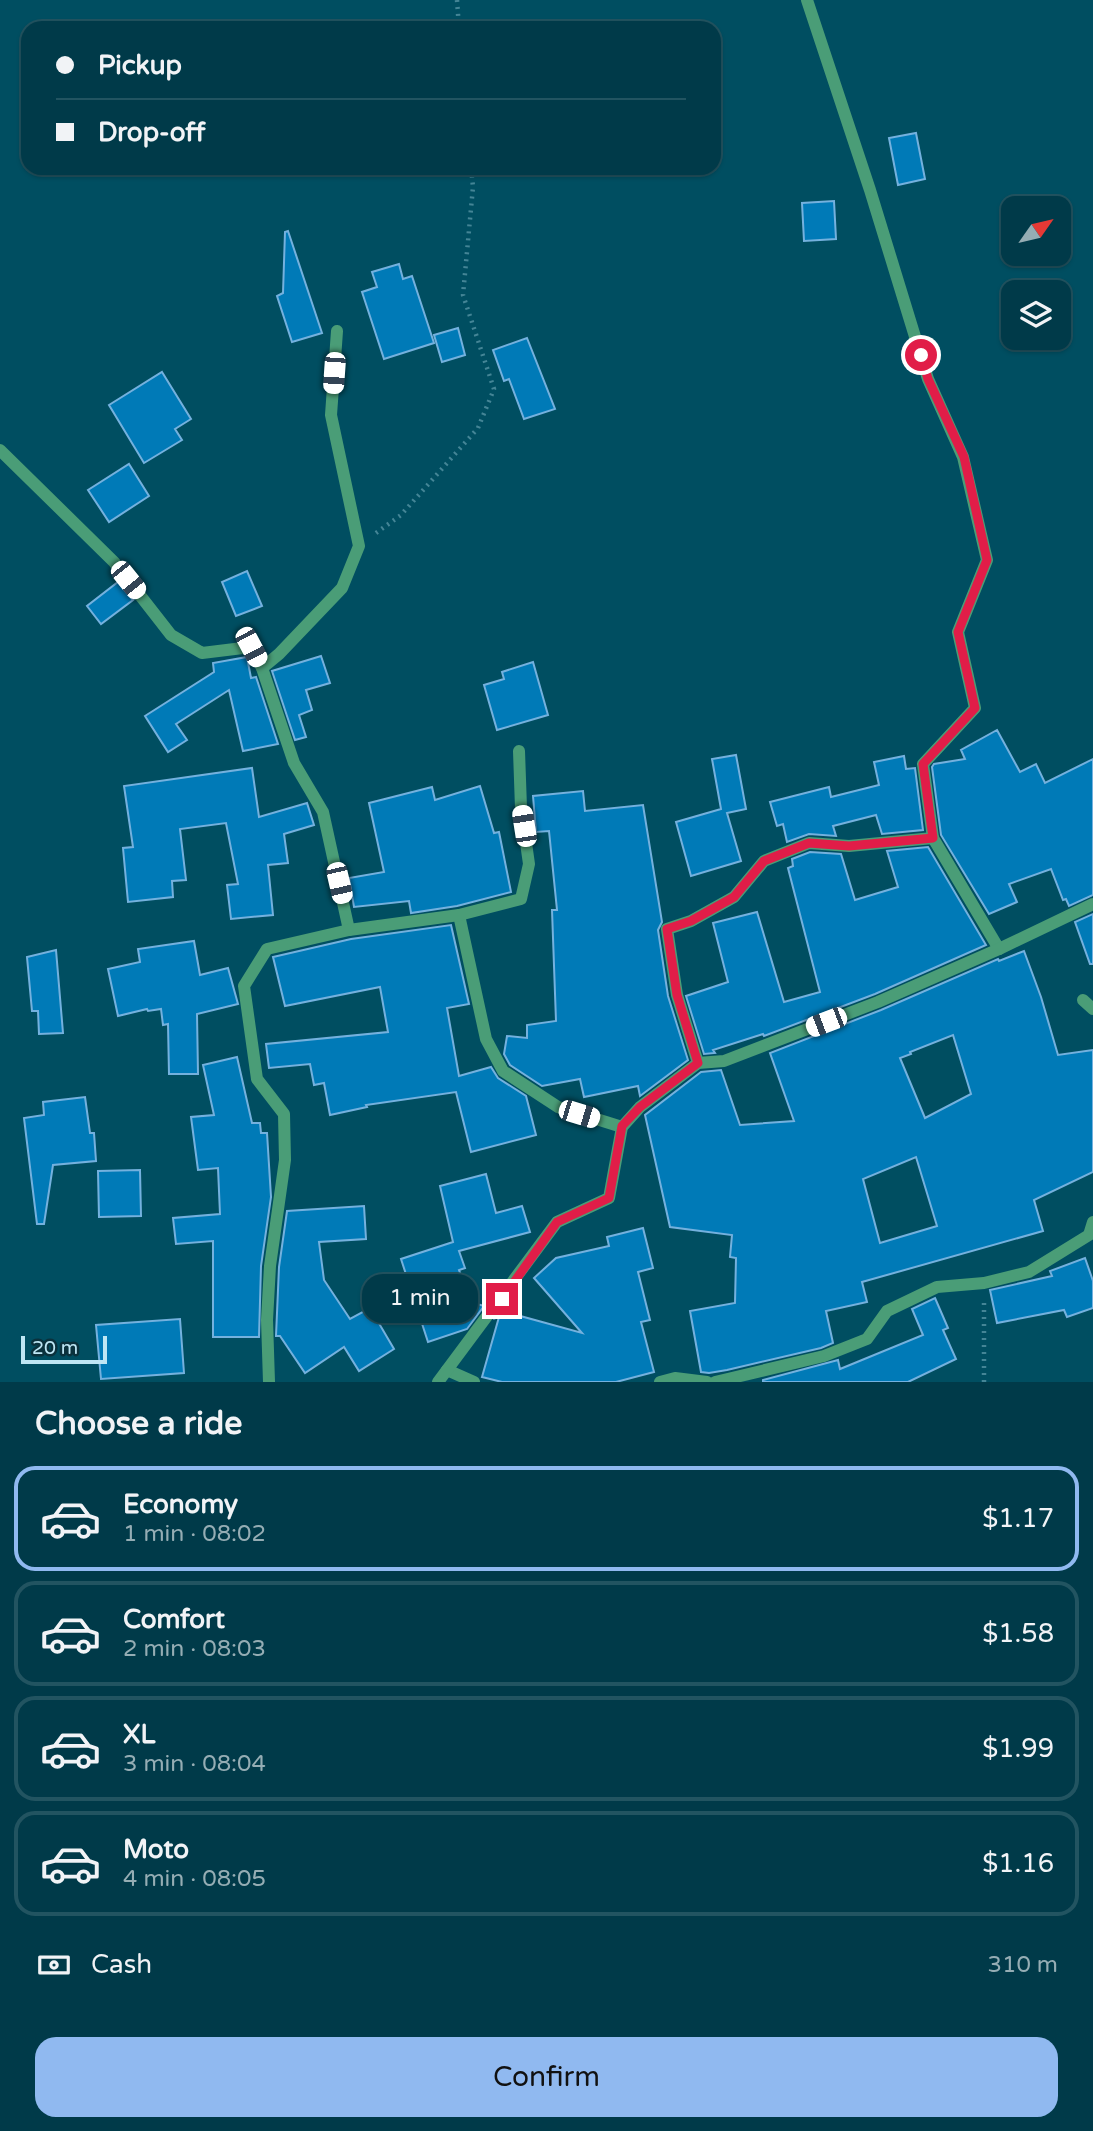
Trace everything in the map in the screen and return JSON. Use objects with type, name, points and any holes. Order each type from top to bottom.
[{"type":"street","points":[[807,0],[870,190],[928,379],[964,457],[987,560],[958,632],[975,708],[923,764],[933,838],[999,949]]},
{"type":"street","points":[[262,668],[279,654],[342,588],[359,546],[331,415],[337,331]]},
{"type":"street","points":[[0,450],[114,562],[171,635],[202,653],[251,647],[262,668],[294,763],[323,812],[349,930]]},
{"type":"street","points":[[270,1382],[267,1320],[270,1266],[285,1160],[284,1114],[257,1079],[244,986],[267,948],[349,930],[459,915],[521,899],[530,864],[521,808],[519,751]]},
{"type":"street","points":[[698,1063],[677,995],[667,929],[691,921],[734,897],[764,861],[809,843],[849,846],[933,838]]},
{"type":"street","points":[[438,1382],[557,1222],[609,1198],[622,1126],[640,1107],[698,1063],[724,1061],[878,1002],[1093,904]]},
{"type":"street","points":[[459,915],[486,1039],[503,1071],[558,1107],[622,1126]]},
{"type":"street","points":[[715,1382],[824,1356],[867,1339],[887,1311],[937,1287],[984,1283],[1030,1272],[1088,1236],[1093,1222]]},
{"type":"street","points":[[447,1370],[474,1382]]},
{"type":"street","points":[[660,1382],[675,1378],[707,1382]]},
{"type":"path","points":[[457,0],[458,21]]},
{"type":"path","points":[[359,546],[401,515],[478,428],[494,389],[463,296],[473,187],[472,175]]},
{"type":"path","points":[[984,1283],[984,1382]]},
{"type":"building","points":[[916,133],[925,179],[898,185],[889,138]]},
{"type":"building","points":[[834,201],[836,239],[804,241],[802,203]]},
{"type":"building","points":[[288,231],[322,333],[292,342],[277,296],[283,293],[285,232]]},
{"type":"building","points":[[399,264],[403,279],[412,276],[434,343],[384,359],[362,292],[377,287],[372,272]]},
{"type":"building","points":[[458,328],[465,355],[442,362],[434,335]]},
{"type":"building","points":[[527,338],[555,409],[524,419],[509,379],[504,381],[493,350]]},
{"type":"building","points":[[162,372],[191,419],[175,429],[182,440],[144,463],[109,405]]},
{"type":"building","points":[[129,464],[149,496],[109,522],[88,490]]},
{"type":"building","points":[[247,571],[262,606],[236,616],[222,582]]},
{"type":"building","points":[[118,582],[133,600],[101,624],[87,606]]},
{"type":"building","points":[[321,656],[330,683],[306,690],[312,710],[299,715],[306,737],[295,740],[272,671]]},
{"type":"building","points":[[247,657],[251,678],[256,677],[278,744],[243,751],[229,690],[176,724],[187,740],[168,752],[145,716],[214,672],[213,663]]},
{"type":"building","points":[[533,662],[548,715],[497,730],[484,685],[504,679],[502,672]]},
{"type":"building","points":[[997,730],[1020,772],[1036,764],[1045,783],[1093,759],[1093,895],[1069,906],[1066,899],[1063,900],[1051,869],[1009,884],[1017,902],[989,914],[941,835],[932,767],[934,764],[965,759],[961,750]]},
{"type":"building","points":[[736,755],[746,809],[727,813],[741,861],[691,876],[676,822],[721,809],[712,759]]},
{"type":"building","points":[[904,756],[906,769],[915,768],[923,830],[882,834],[876,815],[833,826],[836,836],[809,834],[787,842],[783,824],[777,826],[770,802],[829,787],[831,797],[879,785],[874,762]]},
{"type":"building","points":[[252,768],[259,817],[307,803],[314,825],[284,834],[288,863],[268,865],[273,915],[231,919],[227,885],[238,884],[226,823],[180,829],[186,880],[172,881],[173,897],[128,902],[123,848],[133,847],[124,786]]},
{"type":"building","points":[[480,786],[494,833],[499,832],[511,892],[457,906],[411,913],[409,901],[354,907],[349,878],[384,872],[369,803],[432,787],[435,800]]},
{"type":"building","points":[[583,791],[585,811],[643,805],[662,922],[658,930],[668,996],[688,1060],[640,1096],[638,1086],[584,1097],[580,1079],[542,1086],[510,1065],[504,1054],[507,1036],[527,1038],[527,1025],[556,1021],[552,910],[557,910],[549,831],[536,832],[533,796]]},
{"type":"building","points":[[928,847],[986,945],[875,994],[764,1036],[763,1034],[713,1050],[715,1053],[704,1054],[686,996],[728,982],[713,923],[757,912],[784,1002],[820,992],[788,868],[793,866],[792,859],[810,852],[841,854],[855,900],[898,887],[887,851]]},
{"type":"building","points":[[1093,914],[1093,964],[1090,964],[1075,922]]},
{"type":"building","points":[[451,925],[469,1004],[447,1008],[459,1076],[491,1067],[498,1078],[526,1096],[536,1135],[471,1152],[456,1092],[366,1105],[367,1107],[330,1115],[324,1083],[314,1085],[310,1064],[269,1068],[266,1044],[388,1032],[380,987],[285,1006],[273,957],[351,939]]},
{"type":"building","points":[[194,941],[200,975],[228,968],[238,1004],[197,1014],[198,1074],[169,1074],[168,1024],[163,1025],[161,1009],[147,1009],[118,1016],[108,969],[140,962],[138,949]]},
{"type":"building","points":[[56,950],[63,1033],[39,1034],[38,1011],[32,1011],[27,957]]},
{"type":"building","points":[[1024,951],[1058,1055],[1093,1050],[1093,1172],[1034,1200],[1043,1231],[862,1282],[867,1302],[826,1311],[833,1343],[727,1370],[701,1372],[690,1311],[735,1303],[736,1258],[730,1257],[732,1235],[670,1227],[645,1115],[701,1072],[721,1070],[740,1125],[794,1121],[770,1053],[881,1010],[998,959],[999,961]],"holes":[[[953,1035],[971,1094],[925,1118],[900,1058]],[[916,1157],[937,1226],[880,1243],[863,1179]]]},
{"type":"building","points":[[237,1057],[252,1123],[260,1123],[261,1133],[267,1133],[271,1197],[261,1266],[259,1337],[213,1337],[213,1241],[176,1244],[173,1218],[220,1214],[218,1168],[198,1170],[191,1117],[214,1115],[203,1065]]},
{"type":"building","points":[[85,1097],[90,1133],[94,1133],[96,1161],[53,1165],[44,1224],[37,1224],[24,1118],[44,1115],[43,1102]]},
{"type":"building","points":[[140,1170],[141,1216],[99,1217],[98,1171]]},
{"type":"building","points":[[486,1174],[496,1213],[522,1206],[530,1232],[459,1251],[465,1268],[459,1270],[471,1302],[484,1306],[467,1329],[428,1342],[401,1259],[453,1242],[440,1186]]},
{"type":"building","points":[[364,1206],[366,1239],[319,1242],[324,1280],[350,1319],[370,1308],[394,1349],[359,1371],[344,1347],[305,1373],[280,1336],[276,1336],[279,1267],[287,1211]]},
{"type":"building","points":[[643,1228],[653,1268],[638,1272],[650,1320],[641,1322],[654,1372],[616,1382],[502,1382],[482,1377],[499,1317],[496,1318],[502,1311],[582,1333],[534,1278],[556,1258],[609,1246],[607,1237]]},
{"type":"building","points":[[1085,1258],[1093,1281],[1093,1308],[1067,1317],[1064,1310],[997,1323],[990,1290],[1052,1276],[1050,1271]]},
{"type":"building","points":[[935,1298],[948,1328],[943,1330],[956,1359],[908,1382],[763,1382],[838,1360],[840,1369],[923,1335],[912,1309]]},
{"type":"building","points":[[180,1319],[184,1373],[101,1379],[96,1325]]},
{"type":"route","points":[[502,1299],[557,1222],[609,1198],[622,1126],[640,1107],[698,1063],[677,995],[667,929],[691,921],[734,897],[764,861],[809,843],[849,846],[933,838],[923,764],[975,708],[958,632],[987,560],[964,457],[928,379],[921,355]]}]
